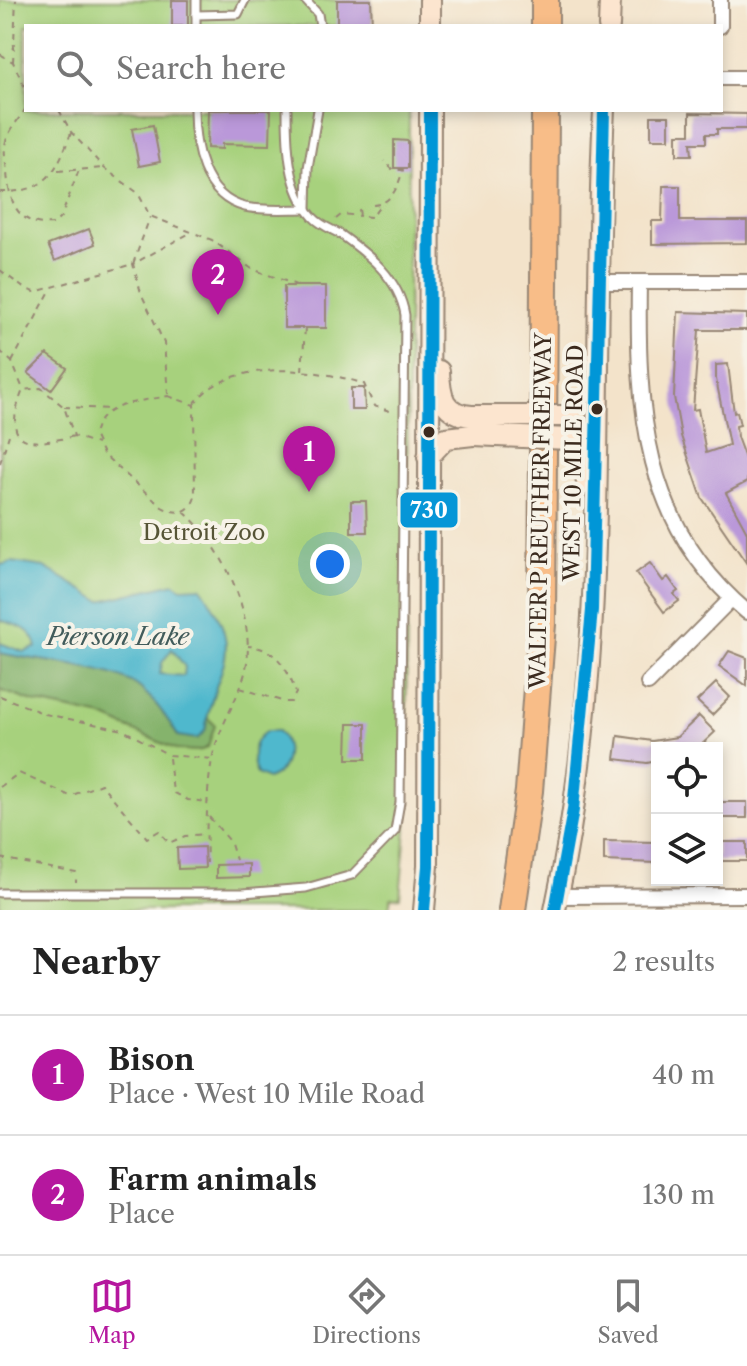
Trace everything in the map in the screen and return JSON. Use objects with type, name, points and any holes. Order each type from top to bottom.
[{"type":"highway","points":[[545,0],[545,24]]},
{"type":"highway","name":"WALTER P REUTHER FREEWAY","points":[[512,910],[529,791],[542,624],[545,112]]},
{"type":"main road","points":[[430,0],[430,24]]},
{"type":"main road","points":[[609,24],[610,0]]},
{"type":"main road","points":[[424,910],[428,866],[430,112]]},
{"type":"main road","name":"WEST 10 MILE ROAD","points":[[556,903],[578,769],[597,576],[604,112]]},
{"type":"main road","points":[[429,268],[438,327],[442,400],[452,412],[472,426],[569,439],[581,447],[586,460],[588,522],[597,576]]},
{"type":"main road","points":[[428,457],[446,438],[472,426],[569,416],[587,411],[600,386]]},
{"type":"street","points":[[720,0],[720,24]]},
{"type":"street","points":[[723,78],[747,78]]},
{"type":"street","points":[[600,282],[747,282]]},
{"type":"street","points":[[639,282],[640,399],[655,473],[668,509],[686,543],[731,599],[747,612]]},
{"type":"street","points":[[648,683],[731,599]]},
{"type":"street","points":[[556,903],[747,895]]},
{"type":"lane","points":[[196,0],[196,24]]},
{"type":"lane","points":[[196,15],[238,14],[245,0]]},
{"type":"lane","points":[[305,0],[318,14],[320,24]]},
{"type":"lane","points":[[194,112],[201,164],[226,198],[250,208],[307,209]]},
{"type":"lane","points":[[0,893],[243,893],[306,888],[352,875],[395,831],[400,802],[405,333],[400,296],[377,264],[307,209],[290,163],[287,112]]},
{"type":"lane","points":[[307,209],[308,168],[318,112]]},
{"type":"path","points":[[16,0],[13,62],[24,86]]},
{"type":"path","points":[[0,54],[13,62]]},
{"type":"path","points":[[24,111],[6,138],[8,193],[18,214],[31,223],[54,224],[61,217],[79,170]]},
{"type":"path","points":[[60,112],[71,132],[104,168],[130,184],[150,216],[150,226],[133,264],[141,293],[164,343],[168,396]]},
{"type":"path","points":[[57,171],[71,132]]},
{"type":"path","points":[[384,161],[401,178]]},
{"type":"path","points":[[0,192],[32,188],[57,171],[104,168]]},
{"type":"path","points":[[330,228],[338,215],[372,217],[380,204],[396,192],[403,170],[393,170]]},
{"type":"path","points":[[373,205],[380,204]]},
{"type":"path","points":[[359,209],[360,216]]},
{"type":"path","points":[[150,216],[218,244],[252,269],[299,286]]},
{"type":"path","points":[[0,270],[25,289],[35,292],[81,276],[133,264],[191,232]]},
{"type":"path","points":[[12,362],[52,288]]},
{"type":"path","points":[[302,372],[305,328]]},
{"type":"path","points":[[0,351],[12,362],[23,390]]},
{"type":"path","points":[[110,409],[96,425],[94,435],[103,454],[172,513],[184,512],[192,506],[195,497],[194,405],[211,389],[238,375],[275,369],[364,384],[377,408],[404,413]]},
{"type":"path","points":[[23,390],[41,388],[64,407],[74,436]]},
{"type":"path","points":[[7,416],[23,390]]},
{"type":"path","points":[[64,407],[110,409],[168,396],[194,405]]},
{"type":"path","points":[[0,463],[9,435],[7,426]]},
{"type":"path","points":[[9,435],[16,441],[39,443],[74,436],[98,444]]},
{"type":"path","points":[[184,512],[202,530],[237,594],[248,646],[239,687],[213,759],[207,863]]},
{"type":"path","points":[[239,687],[285,702],[291,702],[296,693],[289,674],[275,656],[259,647],[248,646]]},
{"type":"path","points":[[0,696],[45,714],[123,730],[169,755],[213,759]]},
{"type":"path","points":[[169,755],[173,792],[188,800],[210,802]]},
{"type":"path","points":[[0,787],[19,773],[70,796],[101,784],[147,838],[159,831],[169,843],[185,836],[207,834]]},
{"type":"path","points":[[209,816],[230,841],[236,860]]},
{"type":"path","points":[[0,858],[76,873],[77,891]]},
{"type":"green space","name":"Detroit Zoo","points":[[0,0],[371,0],[372,24],[24,24],[24,112],[409,112],[406,829],[400,897],[391,898],[389,910],[0,910]]},
{"type":"green space","points":[[0,653],[93,669],[127,680],[151,698],[178,736],[205,731],[207,717],[215,725],[208,747],[200,751],[177,750],[103,717],[33,702],[0,690]]},
{"type":"water","name":"Pierson Lake","points":[[12,562],[44,567],[101,601],[174,583],[182,588],[201,587],[215,611],[226,645],[205,731],[197,739],[178,736],[151,698],[127,680],[93,669],[0,653],[0,643],[24,652],[37,647],[28,631],[0,620],[0,565]],"holes":[[[172,649],[185,667],[184,676],[160,674],[162,663]]]},
{"type":"water","points":[[267,731],[278,731],[285,744],[286,758],[280,771],[267,779],[257,774],[253,756],[258,739]]},
{"type":"building","points":[[172,0],[188,0],[188,24],[172,24]]},
{"type":"building","points":[[337,0],[371,0],[372,24],[337,24]]},
{"type":"building","points":[[208,112],[271,112],[270,145],[222,144],[222,149],[207,148]]},
{"type":"building","points":[[690,113],[747,114],[747,129],[717,129],[717,134],[706,134],[706,143],[691,143],[692,155],[677,155],[677,134],[690,134]]},
{"type":"building","points":[[651,116],[669,116],[669,139],[651,139]]},
{"type":"building","points":[[153,125],[160,162],[139,166],[132,129]]},
{"type":"building","points":[[394,140],[408,141],[408,168],[394,168]]},
{"type":"building","points":[[663,186],[680,186],[680,221],[747,221],[747,243],[652,244],[652,221],[662,221]]},
{"type":"building","points":[[89,229],[95,244],[55,261],[48,245]]},
{"type":"building","points":[[284,286],[326,286],[326,328],[284,328]]},
{"type":"building","points":[[678,312],[747,314],[747,330],[699,330],[693,410],[698,409],[706,453],[729,445],[716,379],[716,365],[728,364],[734,413],[737,412],[740,425],[736,426],[737,437],[747,464],[747,482],[726,493],[747,532],[747,564],[702,498],[681,436],[674,397]]},
{"type":"building","points":[[47,354],[67,368],[51,390],[28,373]]},
{"type":"building","points":[[351,388],[364,388],[365,410],[351,410]]},
{"type":"building","points":[[351,501],[366,501],[367,532],[351,532]]},
{"type":"building","points":[[650,563],[663,581],[668,577],[678,591],[674,594],[679,601],[664,612],[636,573]]},
{"type":"building","points":[[729,651],[747,658],[747,686],[719,666]]},
{"type":"building","points":[[716,683],[730,697],[712,715],[697,701]]},
{"type":"building","points":[[699,716],[715,732],[704,742],[651,742],[651,762],[615,759],[618,736],[652,741],[677,737]]},
{"type":"building","points":[[348,724],[366,724],[366,759],[347,759]]},
{"type":"building","points":[[723,802],[747,802],[747,818],[723,818]]},
{"type":"building","points":[[604,841],[651,842],[651,863],[604,861]]},
{"type":"building","points":[[723,842],[747,842],[747,861],[723,861]]},
{"type":"building","points":[[204,847],[205,868],[178,869],[177,848]]},
{"type":"building","points":[[249,864],[249,877],[216,878],[216,865]]},
{"type":"transit line","name":"730","points":[[424,910],[428,866],[430,112]]},
{"type":"transit line","name":"730","points":[[555,910],[573,810],[592,610],[604,112]]},
{"type":"place","name":"Farm animals","points":[[218,315]]},
{"type":"place","name":"Bison","points":[[309,492]]}]
